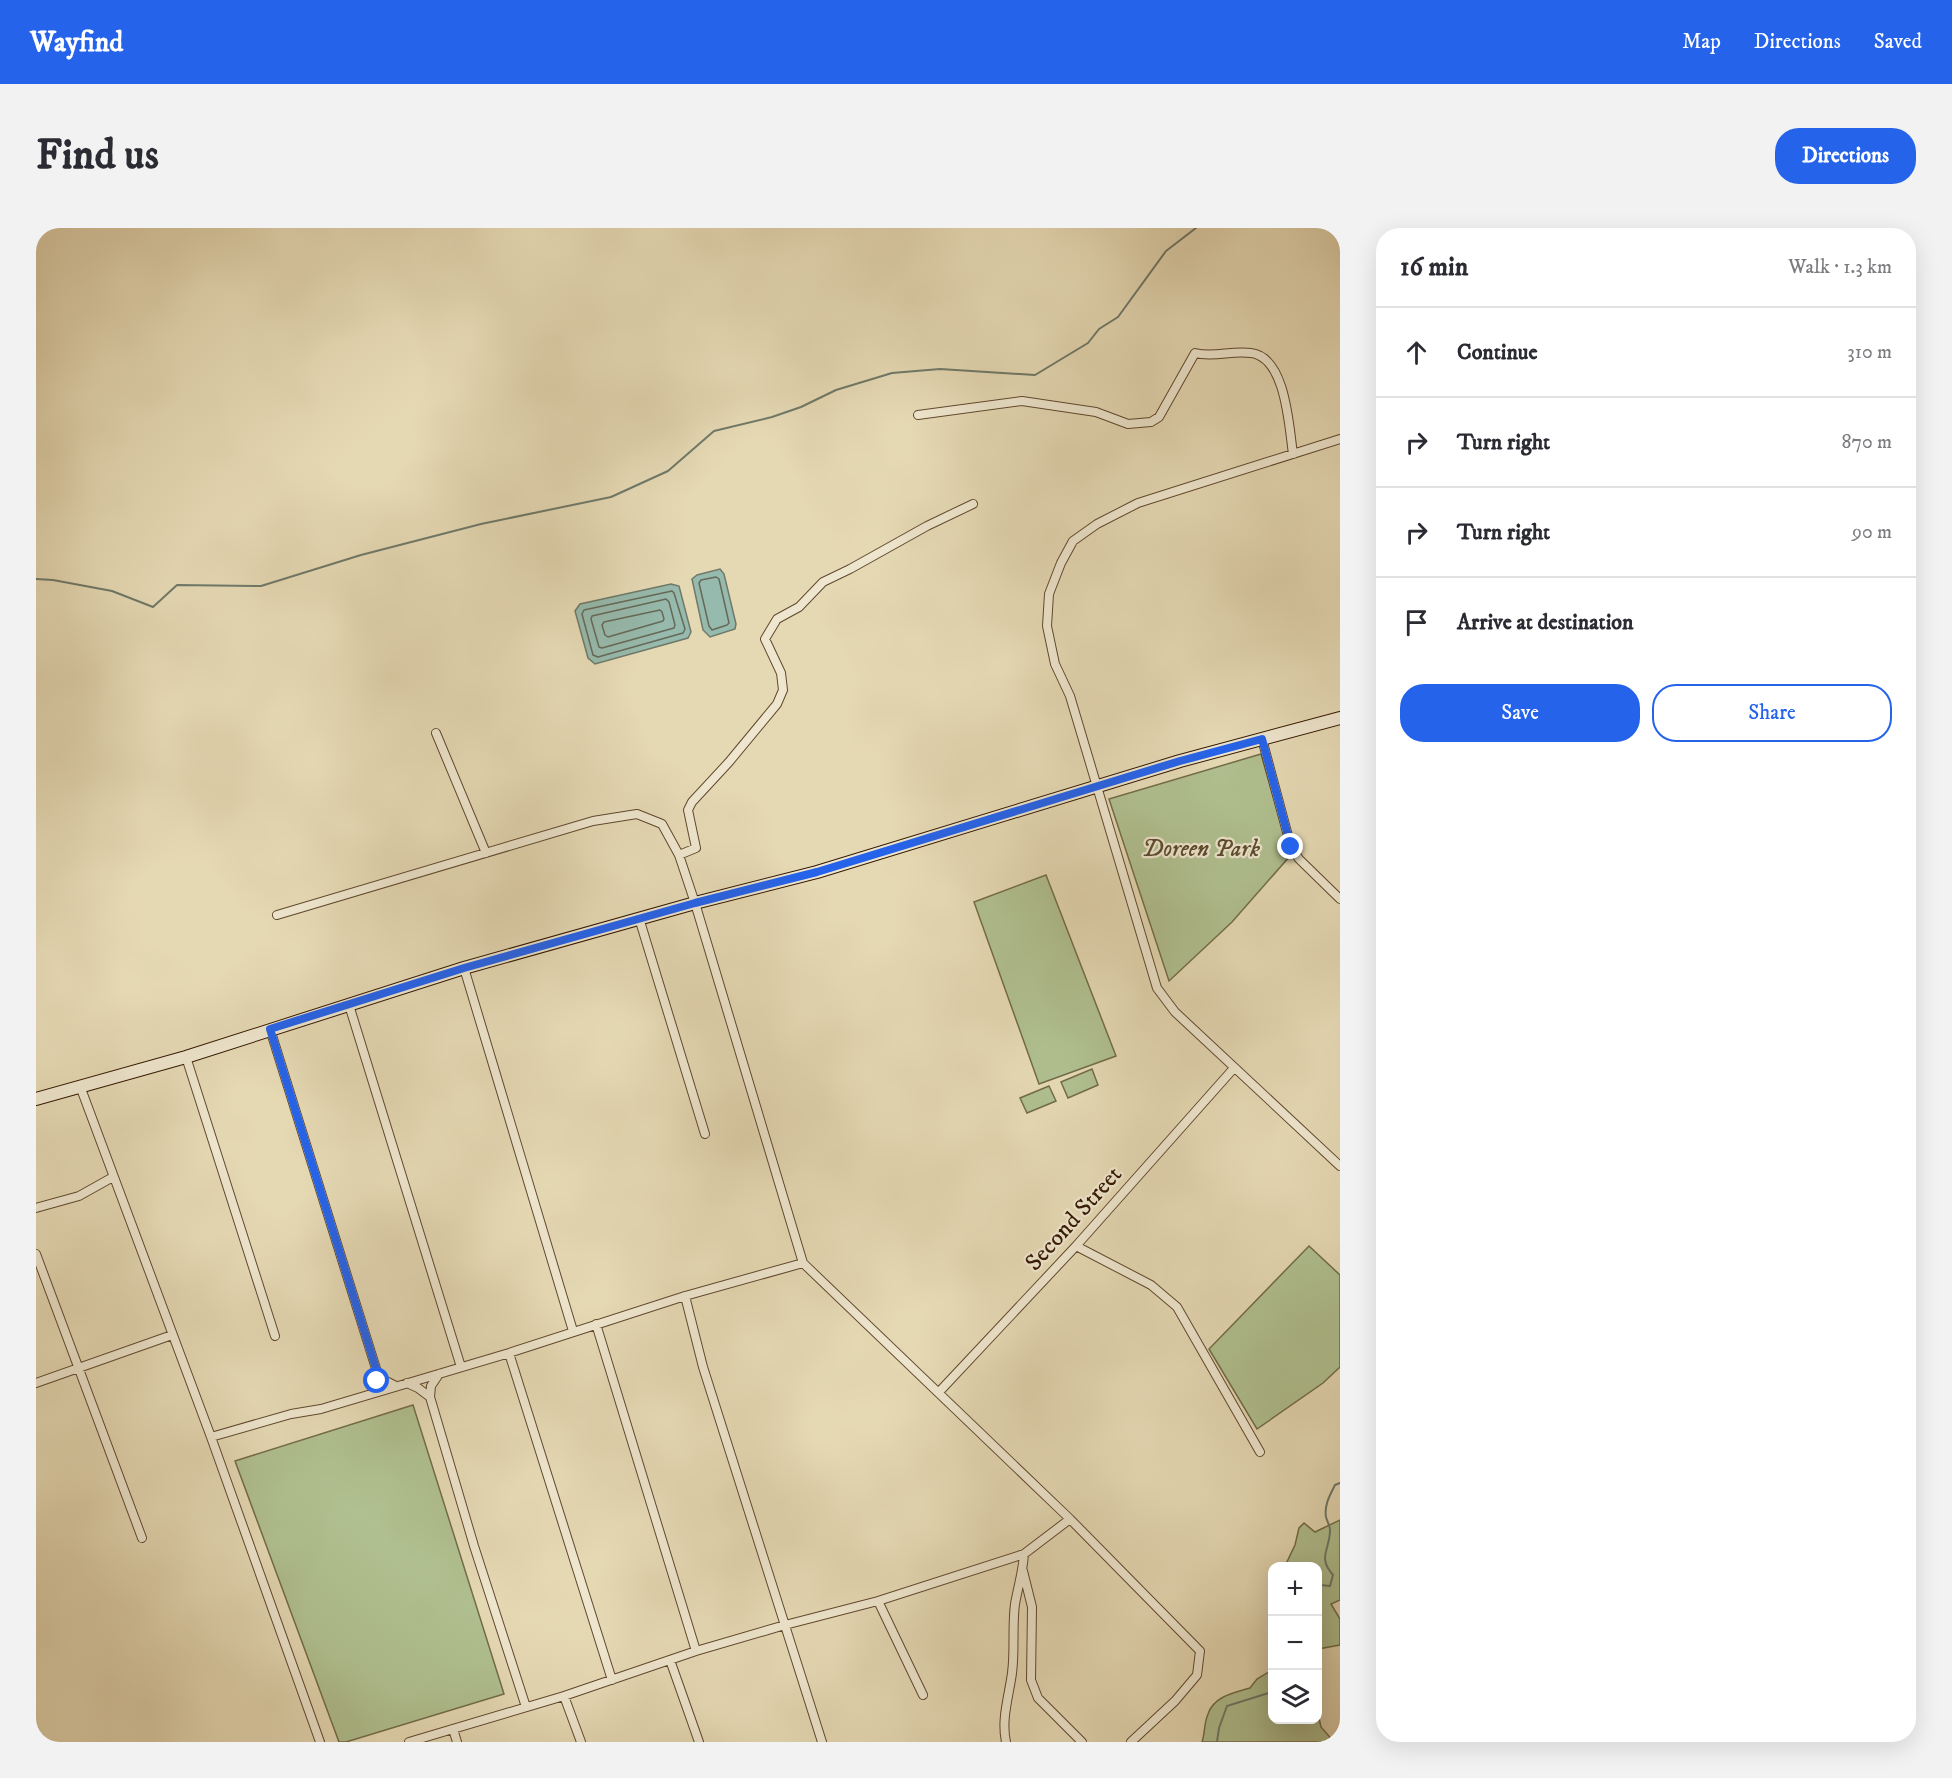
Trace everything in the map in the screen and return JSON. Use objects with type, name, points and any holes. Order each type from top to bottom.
[{"type":"main road","points":[[36,1099],[186,1057],[464,968],[639,918],[817,872],[1180,761],[1340,718]]},
{"type":"street","points":[[918,415],[1022,401],[1096,412],[1128,424],[1151,422],[1159,417],[1195,353],[1211,356],[1251,352],[1259,355],[1274,369],[1283,392],[1293,453]]},
{"type":"street","points":[[1340,439],[1138,503],[1097,524],[1073,541],[1060,563],[1048,594],[1047,626],[1055,664],[1070,696],[1157,988],[1175,1012],[1340,1166]]},
{"type":"street","points":[[679,855],[696,848],[688,810],[692,802],[777,704],[783,690],[781,673],[765,639],[777,619],[799,607],[823,582],[973,504]]},
{"type":"street","points":[[436,733],[486,853]]},
{"type":"street","points":[[1262,739],[1291,847],[1299,859],[1340,899]]},
{"type":"street","points":[[277,915],[593,821],[637,814],[662,825],[679,855],[695,903],[803,1263],[1070,1519],[1200,1651],[1197,1675],[1176,1701],[1131,1742]]},
{"type":"street","points":[[639,918],[705,1134]]},
{"type":"street","points":[[464,968],[573,1331]]},
{"type":"street","points":[[349,1005],[461,1367]]},
{"type":"street","points":[[270,1029],[378,1375],[396,1386]]},
{"type":"street","points":[[186,1057],[275,1335]]},
{"type":"street","name":"Second Street","points":[[939,1392],[1076,1246],[1234,1068]]},
{"type":"street","points":[[80,1086],[211,1437],[320,1742]]},
{"type":"street","points":[[36,1208],[79,1196],[113,1177]]},
{"type":"street","points":[[1076,1246],[1151,1285],[1177,1307],[1260,1452]]},
{"type":"street","points":[[36,1254],[142,1538]]},
{"type":"street","points":[[211,1437],[291,1414],[321,1409],[509,1353],[685,1296],[803,1263]]},
{"type":"street","points":[[685,1296],[703,1367],[822,1742]]},
{"type":"street","points":[[596,1324],[696,1651]]},
{"type":"street","points":[[36,1383],[172,1335]]},
{"type":"street","points":[[509,1353],[612,1680]]},
{"type":"street","points":[[440,1373],[431,1386],[430,1397],[474,1546],[526,1707]]},
{"type":"street","points":[[371,1394],[378,1375]]},
{"type":"street","points":[[406,1383],[430,1397]]},
{"type":"street","points":[[409,1742],[564,1696],[696,1651],[878,1600],[1024,1554],[1070,1519]]},
{"type":"street","points":[[1006,1742],[1004,1735],[1007,1696],[1012,1673],[1015,1605],[1023,1571],[1024,1554]]},
{"type":"street","points":[[1023,1571],[1032,1607],[1031,1680],[1038,1698],[1082,1742]]},
{"type":"street","points":[[878,1600],[923,1695]]},
{"type":"street","points":[[670,1660],[699,1742]]},
{"type":"street","points":[[564,1696],[580,1742]]},
{"type":"street","points":[[453,1729],[457,1742]]},
{"type":"green space","name":"Doreen Park","points":[[1261,754],[1290,856],[1232,922],[1169,981],[1109,799]]},
{"type":"green space","points":[[1046,875],[1116,1056],[1039,1084],[974,902]]},
{"type":"green space","points":[[1092,1069],[1098,1085],[1068,1098],[1061,1082]]},
{"type":"green space","points":[[1049,1086],[1056,1101],[1027,1113],[1020,1098]]},
{"type":"green space","points":[[1309,1246],[1340,1275],[1340,1367],[1323,1383],[1257,1429],[1209,1349]]},
{"type":"green space","points":[[413,1405],[504,1694],[346,1742],[339,1742],[235,1461]]},
{"type":"green space","points":[[1340,1520],[1340,1600],[1331,1604],[1340,1619],[1340,1645],[1322,1648],[1322,1562],[1287,1562],[1295,1545],[1299,1528],[1304,1523],[1315,1532]]},
{"type":"green space","points":[[1268,1672],[1268,1724],[1320,1724],[1334,1742],[1202,1742],[1207,1717],[1215,1703],[1225,1696],[1250,1688],[1257,1679]]},
{"type":"water","points":[[720,569],[724,574],[736,624],[735,629],[710,637],[703,630],[692,579],[697,575]]},
{"type":"water","points":[[671,584],[679,586],[691,632],[688,638],[595,664],[588,658],[575,611],[580,604]]},
{"type":"waterway","points":[[36,579],[112,591],[153,607],[177,585],[261,586],[361,555],[481,524],[611,497],[668,471],[714,431],[772,417],[801,407],[836,390],[892,373],[940,369],[1035,375],[1088,343],[1099,329],[1118,317],[1166,251],[1196,228]]},
{"type":"waterway","points":[[1322,1585],[1330,1586],[1333,1575],[1328,1569],[1325,1558],[1330,1530],[1326,1508],[1335,1485],[1340,1483]]},
{"type":"waterway","points":[[1217,1742],[1219,1728],[1227,1706],[1268,1693]]},
{"type":"route","points":[[377,1381],[378,1375],[270,1029],[464,968],[615,924],[817,872],[1180,761],[1262,739],[1291,847]]}]
